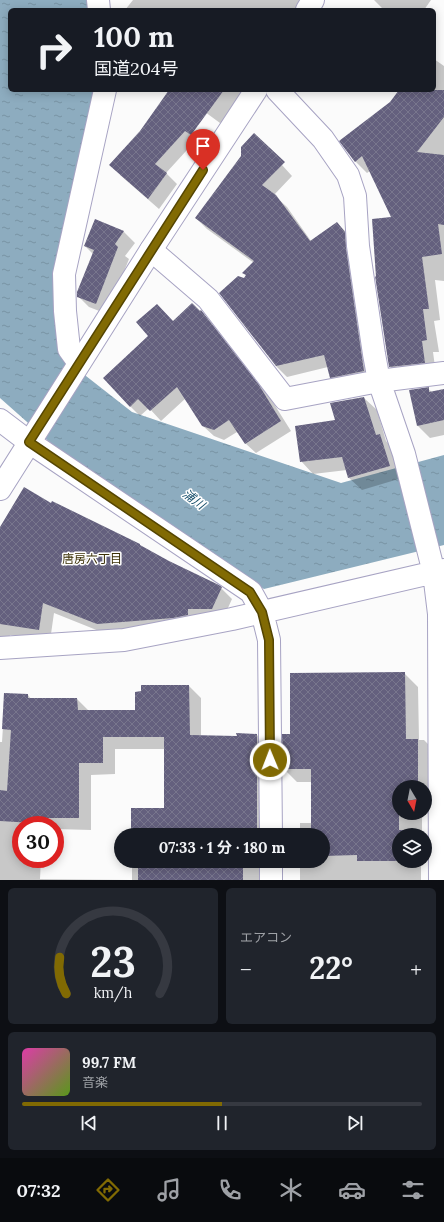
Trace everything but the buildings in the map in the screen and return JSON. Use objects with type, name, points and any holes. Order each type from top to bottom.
[{"type":"main road","points":[[79,363],[69,349],[65,310],[64,274],[105,92]]},
{"type":"main road","points":[[0,489],[151,250],[255,92]]},
{"type":"main road","points":[[279,92],[323,139],[348,175],[355,196],[358,246],[379,381],[404,454],[439,571],[440,880]]},
{"type":"main road","points":[[151,250],[208,299],[286,399],[379,381],[444,372]]},
{"type":"main road","points":[[0,420],[29,442],[250,592],[262,612],[269,640],[271,828]]},
{"type":"main road","points":[[0,648],[124,640],[232,619],[439,571]]},
{"type":"main road","points":[[271,868],[271,880]]},
{"type":"water","name":"浦川","points":[[0,0],[88,0],[89,8],[8,8],[8,92],[102,92],[60,269],[65,351],[86,376],[132,412],[341,483],[444,455],[444,545],[264,589],[62,453],[0,398]]},
{"type":"district","name":"唐房六丁目","points":[[92,558]]},
{"type":"route","points":[[203,170],[29,442],[250,592],[262,612],[269,640],[270,760]]}]
